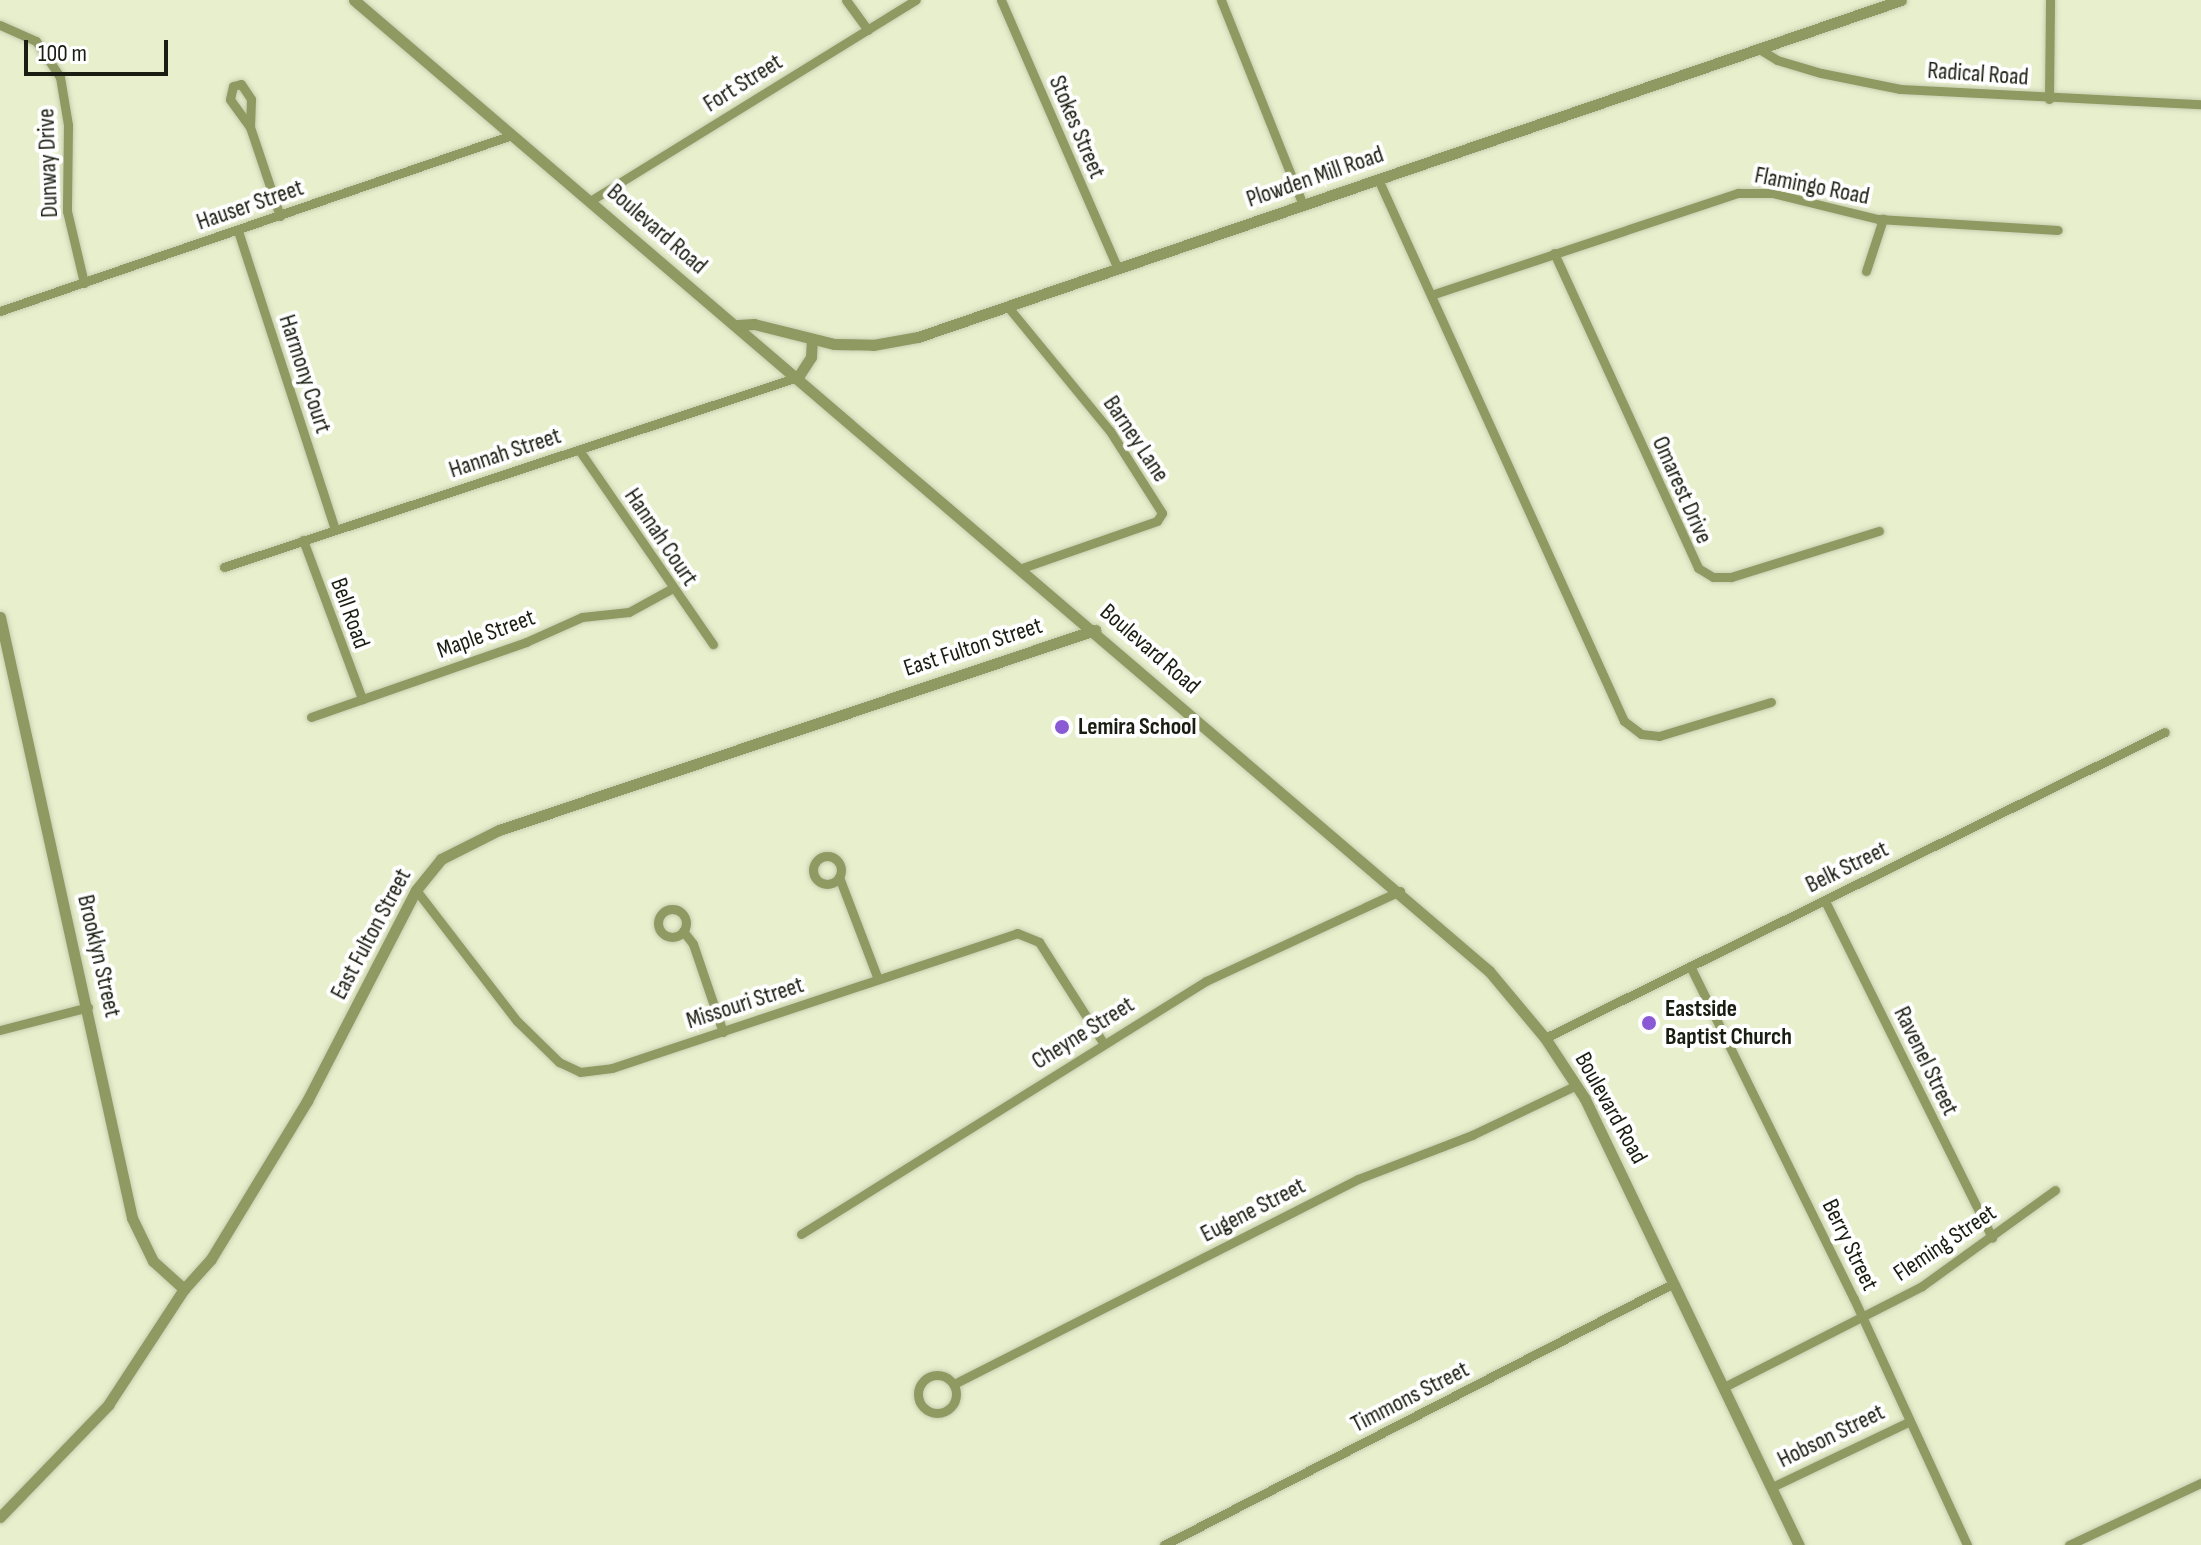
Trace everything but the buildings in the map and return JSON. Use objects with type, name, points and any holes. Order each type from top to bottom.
[{"type":"street","name":"Boulevard Road","points":[[354,0],[1095,630],[1489,971],[1545,1038],[1577,1085],[1799,1545]]},
{"type":"street","points":[[846,0],[868,30]]},
{"type":"street","name":"Fort Street","points":[[590,201],[916,0]]},
{"type":"street","name":"Stokes Street","points":[[1001,0],[1118,269]]},
{"type":"street","points":[[1221,0],[1303,205]]},
{"type":"street","name":"Plowden Mill Road","points":[[737,325],[754,324],[812,340],[895,343],[1901,0]]},
{"type":"street","points":[[2049,99],[2050,0]]},
{"type":"street","name":"Dunway Drive","points":[[0,25],[36,41],[60,77],[68,125],[67,211],[84,283]]},
{"type":"street","name":"Radical Road","points":[[1759,49],[1777,60],[1878,86],[2049,99],[2201,104]]},
{"type":"street","points":[[250,127],[280,216]]},
{"type":"street","name":"Hauser Street","points":[[0,311],[512,135]]},
{"type":"street","points":[[1378,179],[1627,725],[1659,736],[1771,702]]},
{"type":"street","name":"Flamingo Road","points":[[1431,295],[1738,193],[1772,193],[1883,219],[2058,230]]},
{"type":"street","points":[[1866,271],[1883,219]]},
{"type":"street","name":"Harmony Court","points":[[238,231],[335,530]]},
{"type":"street","name":"Omarest Drive","points":[[1554,253],[1698,568],[1713,577],[1731,577],[1879,531]]},
{"type":"street","name":"Barney Lane","points":[[1008,307],[1110,431],[1162,513],[1157,521],[1022,568]]},
{"type":"street","points":[[798,377],[811,357],[812,340]]},
{"type":"street","name":"Hannah Street","points":[[224,567],[798,377]]},
{"type":"street","name":"Hannah Court","points":[[579,450],[671,589],[713,644]]},
{"type":"street","name":"Bell Road","points":[[303,540],[362,699]]},
{"type":"street","name":"Maple Street","points":[[311,717],[526,642],[582,617],[629,612],[671,589]]},
{"type":"street","name":"Brooklyn Street","points":[[0,621],[88,1007],[132,1218],[153,1261],[184,1289]]},
{"type":"street","name":"East Fulton Street","points":[[0,1517],[108,1405],[184,1289],[211,1259],[307,1101],[416,890],[441,859],[478,837],[1095,630]]},
{"type":"street","name":"Belk Street","points":[[1545,1038],[2165,732]]},
{"type":"street","points":[[839,877],[878,979]]},
{"type":"street","name":"Missouri Street","points":[[416,890],[517,1021],[574,1071],[612,1068],[1027,933],[1047,953],[1104,1044]]},
{"type":"street","name":"Cheyne Street","points":[[801,1234],[1206,981],[1400,891]]},
{"type":"street","name":"Ravenel Street","points":[[1825,901],[1992,1238]]},
{"type":"street","points":[[683,931],[693,944],[723,1032]]},
{"type":"street","name":"Berry Street","points":[[1690,966],[1967,1545]]},
{"type":"street","points":[[0,1030],[88,1007]]},
{"type":"street","name":"Eugene Street","points":[[954,1384],[1358,1179],[1472,1135],[1577,1085]]},
{"type":"street","name":"Fleming Street","points":[[1724,1387],[1942,1274],[2055,1190]]},
{"type":"street","name":"Timmons Street","points":[[1164,1545],[1674,1283]]},
{"type":"street","name":"Eugene Street","points":[[941,1375],[954,1384],[956,1399],[948,1410],[930,1412],[920,1402],[919,1389],[928,1378],[941,1375]]},
{"type":"street","name":"Hobson Street","points":[[1772,1487],[1908,1422]]},
{"type":"street","points":[[2069,1545],[2201,1483]]},
{"type":"place","name":"Lemira School","points":[[1062,727]]},
{"type":"place","name":"Eastside Baptist Church","points":[[1649,1023]]}]
